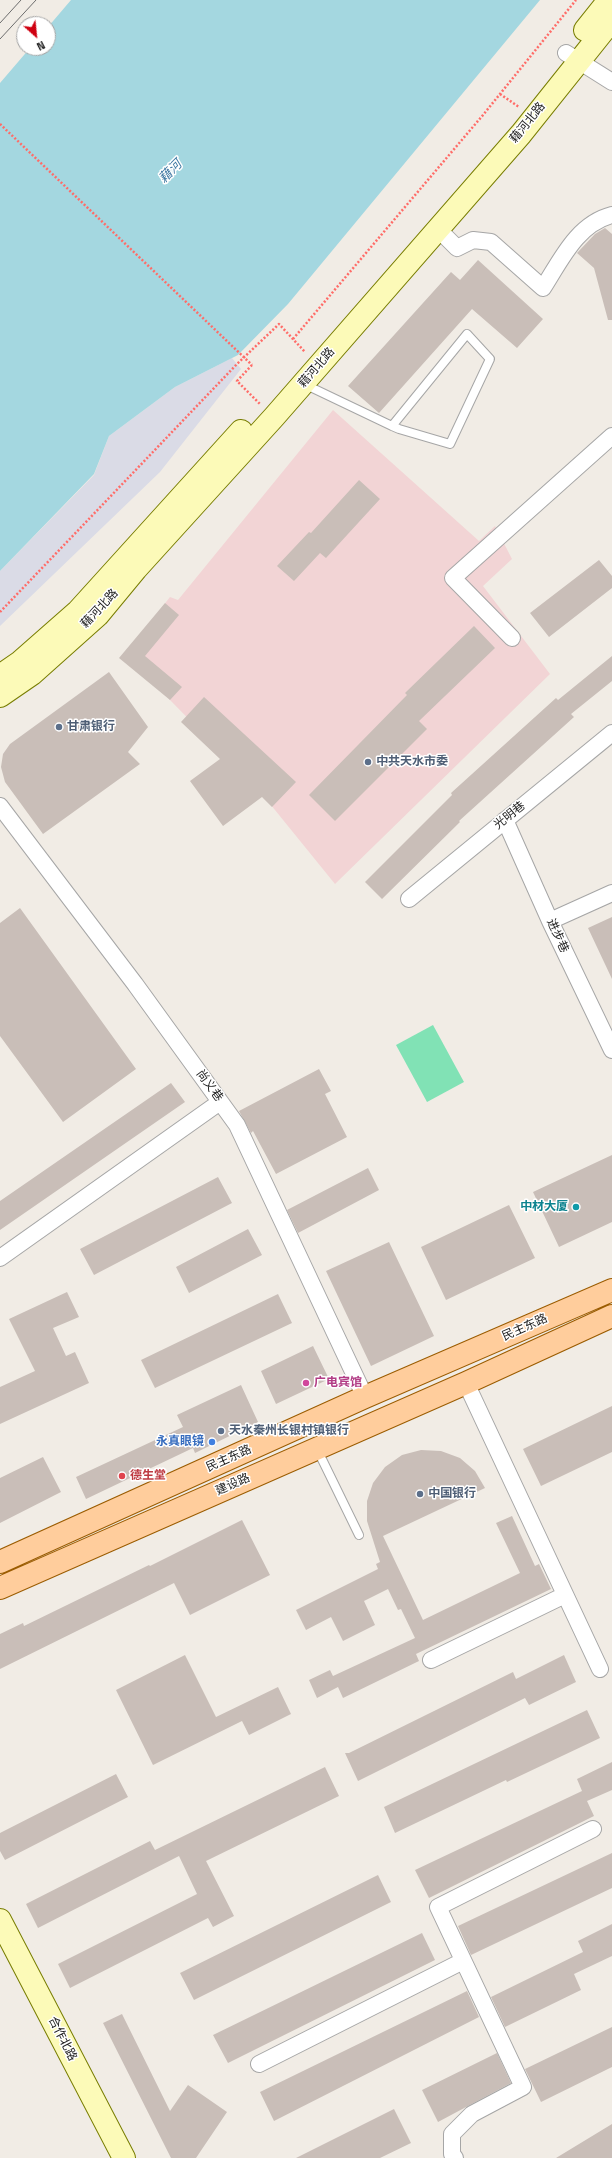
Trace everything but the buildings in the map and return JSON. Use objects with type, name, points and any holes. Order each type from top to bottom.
[{"type":"main road","name":"藉河北路","points":[[0,696],[32,674],[98,615],[136,569],[303,384],[521,134],[609,0]]},
{"type":"main road","name":"藉河北路","points":[[0,676],[20,662],[78,611],[263,407],[521,109],[612,20]]},
{"type":"main road","name":"民主东路","points":[[0,1562],[365,1397],[612,1290]]},
{"type":"main road","points":[[466,1383],[612,1316]]},
{"type":"main road","name":"建设路","points":[[0,1588],[466,1383]]},
{"type":"main road","name":"合作北路","points":[[0,1920],[124,2158]]},
{"type":"street","points":[[573,57],[612,82]]},
{"type":"street","points":[[438,229],[457,248],[473,240],[491,242],[543,288],[579,234],[596,220],[612,215]]},
{"type":"street","points":[[512,638],[453,578],[612,436]]},
{"type":"street","name":"光明巷","points":[[408,899],[612,733]]},
{"type":"street","name":"尚义巷","points":[[0,806],[135,984],[237,1125],[365,1397]]},
{"type":"street","name":"进步巷","points":[[505,820],[550,921],[612,1050]]},
{"type":"street","points":[[550,921],[612,893]]},
{"type":"street","points":[[0,1258],[220,1102]]},
{"type":"street","points":[[466,1383],[600,1670]]},
{"type":"street","points":[[431,1660],[565,1595]]},
{"type":"street","points":[[455,2158],[452,2154],[452,2134],[472,2114],[523,2087],[438,1908],[593,1829]]},
{"type":"street","points":[[259,2064],[463,1961]]},
{"type":"lane","points":[[303,384],[392,426],[450,444],[490,360],[468,334],[392,426]]},
{"type":"lane","points":[[317,1448],[359,1535]]},
{"type":"path","points":[[293,340],[500,94],[576,0]]},
{"type":"path","points":[[500,94],[521,109]]},
{"type":"path","points":[[0,124],[252,365],[237,382],[263,407]]},
{"type":"path","points":[[0,612],[278,324],[308,355]]},
{"type":"shaded area","points":[[232,358],[241,369],[160,472],[0,626],[0,571],[94,475],[109,436],[175,387]]},
{"type":"shaded area","points":[[333,410],[479,541],[495,526],[512,559],[483,586],[550,674],[335,884],[262,794],[125,654],[170,597],[178,600]]},
{"type":"green space","points":[[433,1025],[464,1082],[427,1102],[396,1045]]},
{"type":"water","name":"藉河","points":[[71,0],[540,0],[288,304],[238,355],[175,387],[109,436],[94,474],[0,571],[0,83],[23,56],[56,56],[56,18]]},
{"type":"tram line","points":[[0,23],[21,0]]},
{"type":"tram line","points":[[0,39],[36,0]]},
{"type":"place","name":"甘肃银行","points":[[59,727]]},
{"type":"place","name":"中共天水市委","points":[[368,762]]},
{"type":"place","name":"中材大厦","points":[[576,1207]]},
{"type":"place","name":"广电宾馆","points":[[306,1383]]},
{"type":"place","name":"天水秦州长银村镇银行","points":[[221,1431]]},
{"type":"place","name":"永真眼镜","points":[[212,1442]]},
{"type":"place","name":"德生堂","points":[[122,1476]]},
{"type":"place","name":"中国银行","points":[[420,1494]]}]
